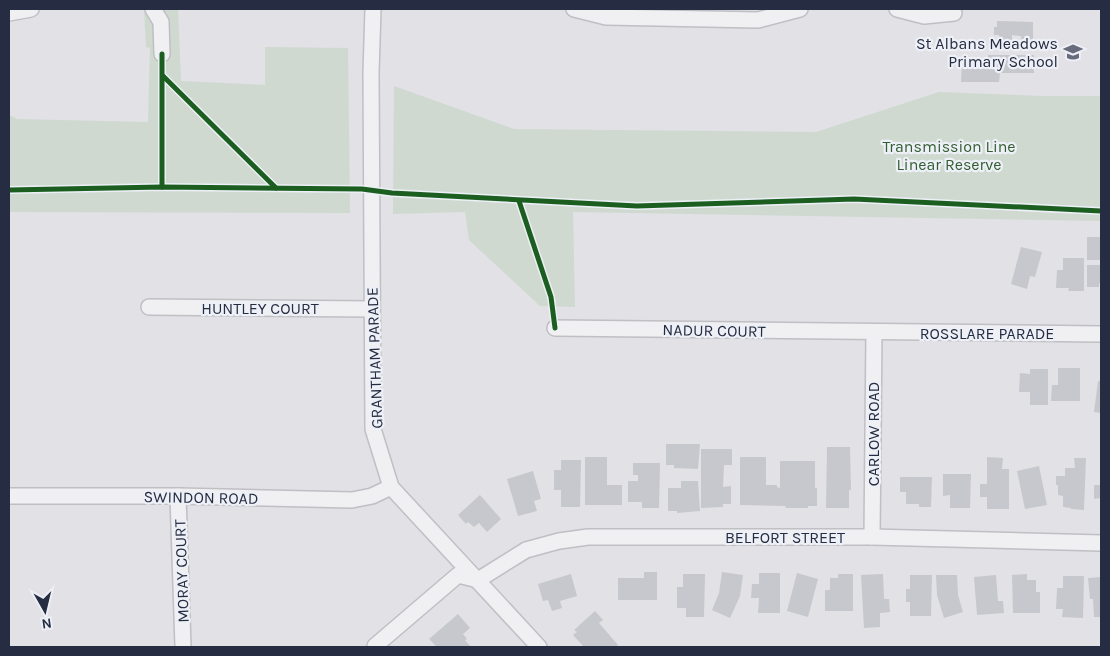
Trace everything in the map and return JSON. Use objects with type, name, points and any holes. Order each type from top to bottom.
[{"type":"street","points":[[9,12],[31,9]]},
{"type":"street","points":[[153,9],[161,22],[162,54]]},
{"type":"street","name":"GRANTHAM PARADE","points":[[373,9],[371,73],[373,429],[391,487],[539,647]]},
{"type":"street","points":[[574,9],[606,17],[758,20],[800,9]]},
{"type":"street","points":[[897,9],[924,16],[954,13]]},
{"type":"street","name":"HUNTLEY COURT","points":[[149,307],[371,309]]},
{"type":"street","name":"NADUR COURT","points":[[555,328],[874,332]]},
{"type":"street","name":"ROSSLARE PARADE","points":[[874,332],[1101,334]]},
{"type":"street","name":"CARLOW ROAD","points":[[872,536],[874,332]]},
{"type":"street","name":"SWINDON ROAD","points":[[9,496],[178,496],[352,500],[372,496],[391,487]]},
{"type":"street","name":"MORAY COURT","points":[[178,496],[183,646]]},
{"type":"street","name":"BELFORT STREET","points":[[478,580],[526,550],[560,541],[588,537],[872,536],[1101,543]]},
{"type":"street","points":[[375,646],[458,575],[478,580]]},
{"type":"green space","points":[[144,9],[178,9],[181,81],[265,85],[265,47],[348,48],[350,213],[9,212],[9,115],[17,119],[148,122],[150,48],[146,47]]},
{"type":"green space","name":"Transmission Line Linear Reserve","points":[[394,86],[514,129],[816,132],[939,92],[1101,96],[1101,221],[573,212],[575,307],[540,306],[469,240],[465,212],[393,214]]},
{"type":"building","points":[[997,21],[1033,22],[1033,43],[1021,43],[1021,36],[1012,35],[1012,43],[999,43],[999,35],[994,35],[994,27],[997,27]]},
{"type":"building","points":[[988,55],[1034,55],[1034,73],[1000,73],[999,82],[961,82],[962,63],[988,63]]},
{"type":"building","points":[[1087,237],[1101,237],[1100,260],[1087,260]]},
{"type":"building","points":[[1021,247],[1042,252],[1035,277],[1030,276],[1027,289],[1011,284]]},
{"type":"building","points":[[1063,258],[1084,258],[1084,291],[1068,291],[1069,288],[1056,288],[1057,270],[1063,270]]},
{"type":"building","points":[[1087,265],[1101,265],[1101,283],[1099,283],[1099,287],[1087,287]]},
{"type":"building","points":[[1058,368],[1080,368],[1080,401],[1051,401],[1052,385],[1058,385]]},
{"type":"building","points":[[1030,369],[1048,369],[1048,405],[1030,405],[1030,392],[1019,392],[1020,373],[1030,374]]},
{"type":"building","points":[[1098,381],[1101,381],[1101,413],[1094,412]]},
{"type":"building","points":[[666,444],[700,444],[698,469],[674,468],[674,465],[666,465]]},
{"type":"building","points":[[827,447],[850,447],[851,490],[849,490],[849,508],[826,508]]},
{"type":"building","points":[[701,449],[732,449],[732,465],[724,465],[723,487],[731,486],[731,504],[723,504],[723,507],[701,508]]},
{"type":"building","points":[[585,457],[607,457],[607,485],[622,485],[622,505],[585,505]]},
{"type":"building","points":[[740,457],[766,457],[766,485],[777,485],[780,488],[780,461],[815,461],[817,506],[785,508],[786,506],[740,505]]},
{"type":"building","points":[[987,457],[1003,458],[1002,469],[1009,469],[1009,509],[987,509],[987,497],[980,497],[980,484],[987,484]]},
{"type":"building","points":[[1074,458],[1086,458],[1084,510],[1063,507],[1063,496],[1058,495],[1058,485],[1056,485],[1056,476],[1065,476],[1065,468],[1075,468]]},
{"type":"building","points":[[561,460],[581,460],[580,507],[561,507],[561,490],[554,490],[554,470],[561,470]]},
{"type":"building","points":[[633,463],[660,463],[659,508],[642,508],[642,502],[628,502],[628,481],[638,481],[638,475],[633,475]]},
{"type":"building","points":[[1039,466],[1047,505],[1025,509],[1017,471]]},
{"type":"building","points":[[533,471],[541,499],[534,501],[537,511],[518,516],[507,479]]},
{"type":"building","points":[[943,474],[971,474],[970,508],[950,508],[950,495],[943,496]]},
{"type":"building","points":[[900,477],[932,477],[931,507],[919,507],[919,504],[906,504],[906,492],[900,492]]},
{"type":"building","points":[[681,481],[698,481],[700,511],[677,513],[677,511],[668,511],[668,488],[681,488]]},
{"type":"building","points":[[1094,485],[1101,485],[1101,498],[1094,499]]},
{"type":"building","points":[[480,495],[501,519],[487,532],[479,523],[474,527],[468,522],[466,524],[458,515]]},
{"type":"building","points":[[644,572],[657,572],[657,600],[618,600],[618,578],[644,578]]},
{"type":"building","points":[[722,572],[743,575],[740,596],[730,618],[712,610],[719,593]]},
{"type":"building","points":[[759,573],[780,573],[780,613],[758,613],[759,598],[751,598],[752,584],[759,584]]},
{"type":"building","points":[[797,573],[818,579],[808,617],[787,611]]},
{"type":"building","points":[[571,574],[577,596],[560,601],[562,608],[552,611],[548,600],[543,601],[538,584]]},
{"type":"building","points":[[683,574],[705,574],[704,617],[686,617],[686,608],[677,608],[677,587],[683,587]]},
{"type":"building","points":[[838,574],[853,574],[853,611],[825,611],[825,590],[830,590],[830,578],[838,578]]},
{"type":"building","points":[[883,574],[884,599],[889,599],[890,612],[880,613],[880,627],[864,628],[861,575]]},
{"type":"building","points":[[1027,574],[1027,580],[1036,580],[1036,592],[1040,592],[1040,613],[1013,613],[1012,575]]},
{"type":"building","points":[[910,575],[932,575],[931,616],[910,616],[910,602],[906,602],[906,589],[910,589]]},
{"type":"building","points":[[936,575],[957,575],[958,595],[963,612],[944,618],[937,595]]},
{"type":"building","points":[[996,575],[998,601],[1003,601],[1004,613],[977,615],[974,577]]},
{"type":"building","points":[[1063,576],[1084,576],[1083,618],[1062,617],[1063,609],[1056,609],[1057,588],[1063,588]]},
{"type":"building","points":[[1101,577],[1101,617],[1094,617],[1093,599],[1090,599],[1088,578]]},
{"type":"building","points":[[595,611],[603,620],[599,623],[618,645],[616,647],[584,647],[573,635],[577,632],[574,630]]},
{"type":"building","points":[[458,614],[470,628],[463,634],[471,647],[437,647],[429,639]]},
{"type":"cycle path","points":[[162,54],[162,187]]},
{"type":"cycle path","points":[[163,76],[276,188]]},
{"type":"cycle path","points":[[9,190],[162,187],[362,189],[392,193],[637,206],[854,199],[1101,211]]},
{"type":"cycle path","points":[[519,201],[551,297],[555,328]]},
{"type":"place","name":"St Albans Meadows Primary School","points":[[1073,52]]}]
